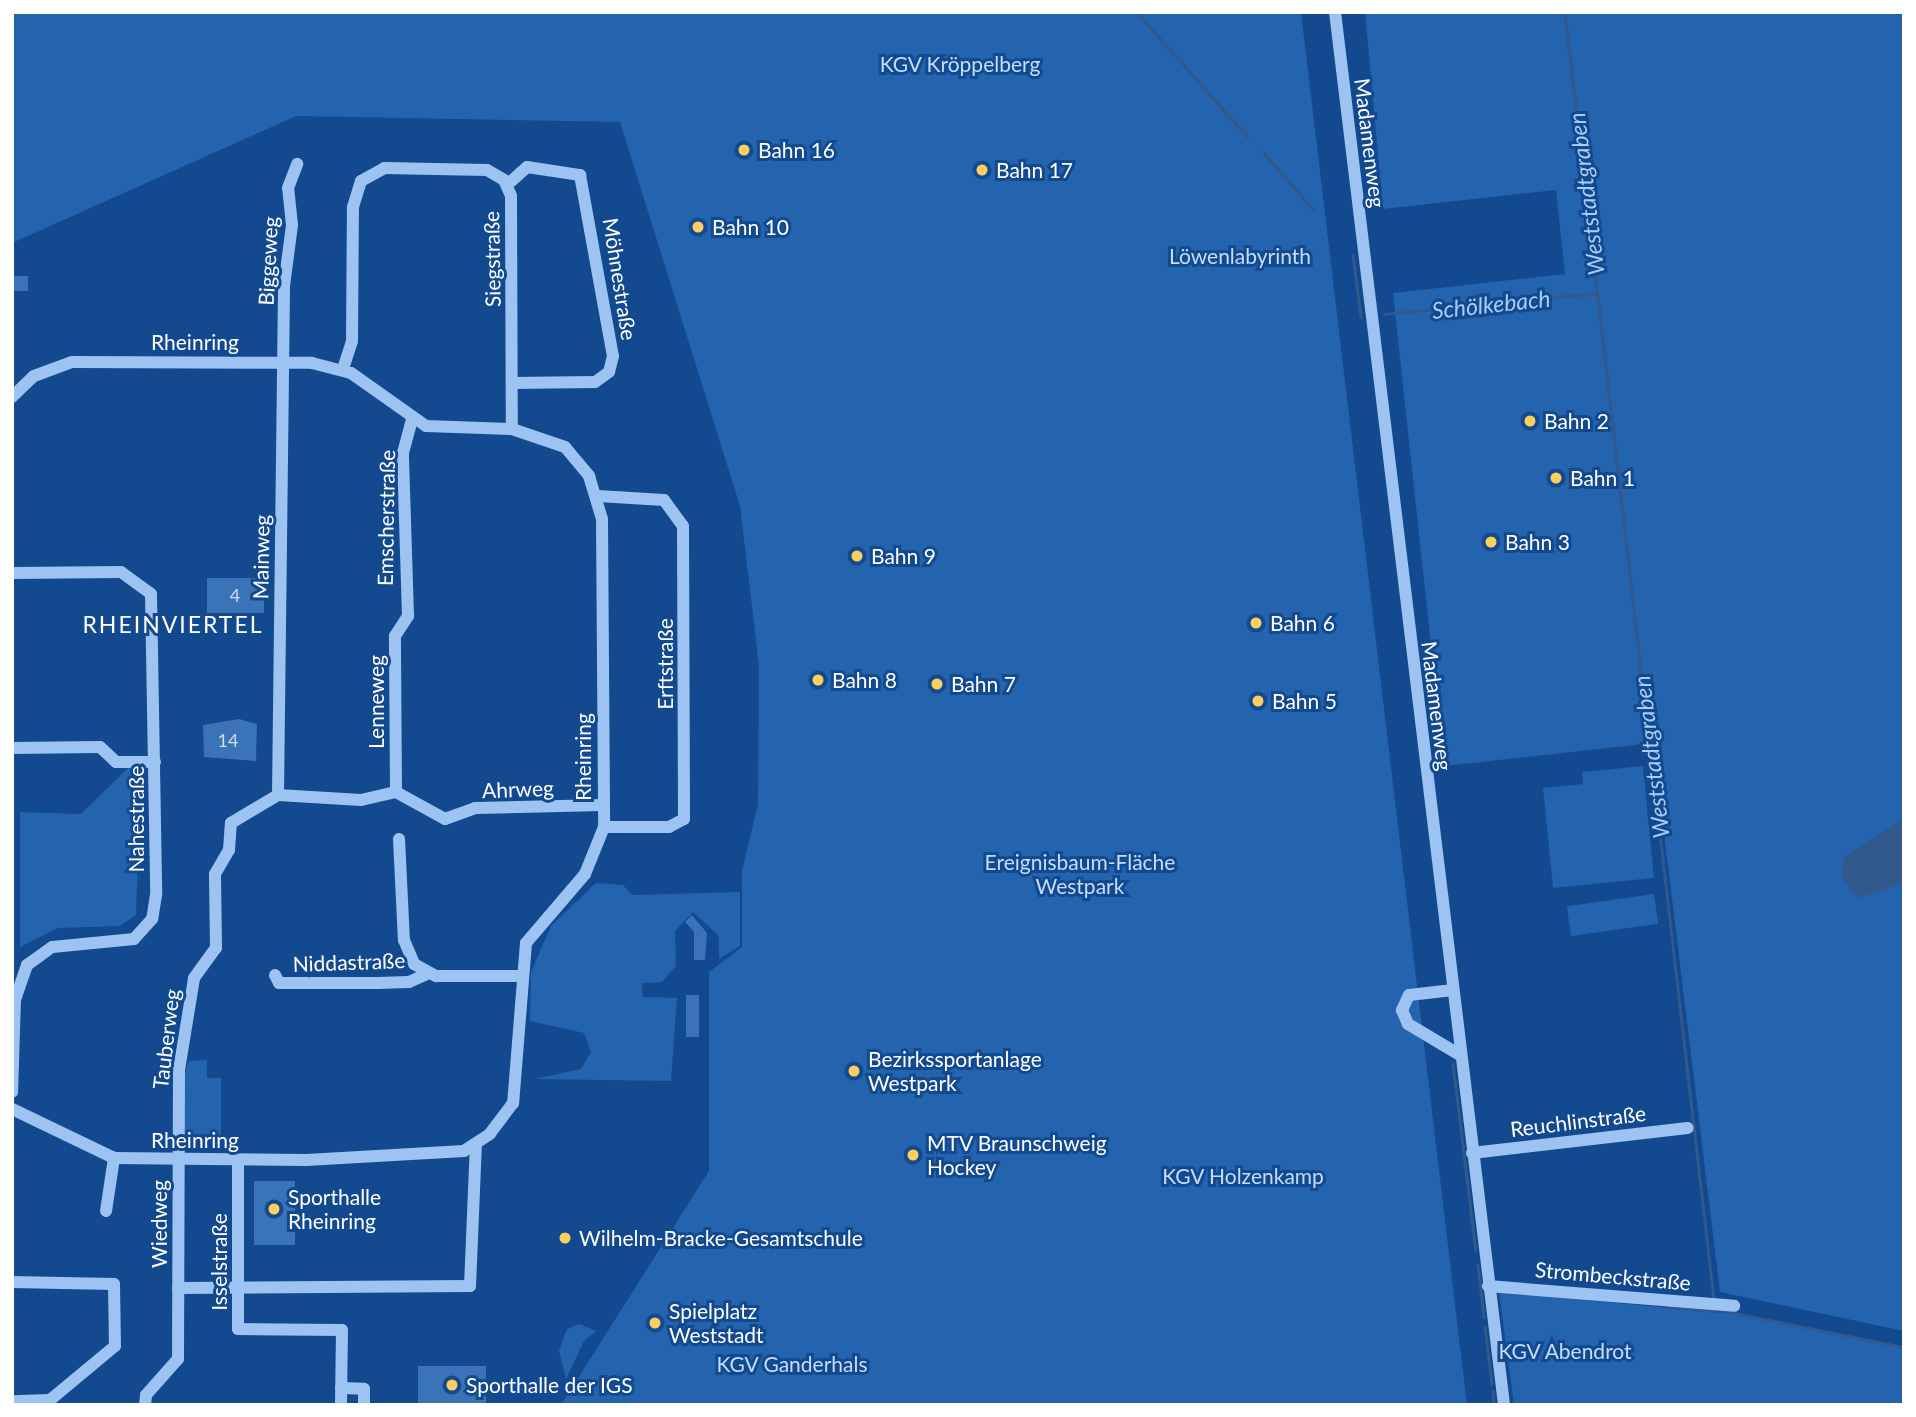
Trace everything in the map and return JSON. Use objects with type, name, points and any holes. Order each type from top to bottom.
[{"type":"street","name":"Madamenweg","points":[[1335,12],[1504,1405]]},
{"type":"street","name":"Biggeweg","points":[[282,362],[288,188],[297,164]]},
{"type":"street","name":"Siegstraße","points":[[343,369],[352,341],[352,207],[361,181],[384,169],[477,167],[507,185],[512,429]]},
{"type":"street","name":"Möhnestraße","points":[[507,185],[527,167],[580,175],[613,356],[609,372],[595,382],[512,383]]},
{"type":"street","name":"Rheinring","points":[[12,397],[34,376],[72,362],[282,362],[343,369],[412,420],[442,429],[512,429],[565,447],[585,468],[598,496],[604,827],[585,874],[533,930],[519,976],[517,1091],[502,1121],[477,1144],[438,1157],[238,1160],[114,1158],[12,1109]]},
{"type":"street","name":"Mainweg","points":[[278,795],[282,362]]},
{"type":"street","name":"Emscherstraße","points":[[408,616],[403,453],[412,420]]},
{"type":"street","name":"Erftstraße","points":[[598,496],[664,500],[683,526],[684,819],[669,827],[604,827]]},
{"type":"street","name":"Nahestraße","points":[[12,573],[121,572],[148,589],[154,605],[155,762],[152,919],[134,939],[52,947],[27,965],[15,999],[12,1092]]},
{"type":"street","name":"Lenneweg","points":[[396,792],[395,636],[408,616]]},
{"type":"street","points":[[12,748],[100,747],[112,761],[155,762]]},
{"type":"street","points":[[278,795],[361,800],[396,792]]},
{"type":"street","name":"Ahrweg","points":[[396,792],[446,818],[475,808],[603,805]]},
{"type":"street","name":"Tauberweg","points":[[178,1160],[179,1070],[194,978],[216,948],[215,874],[229,850],[230,823],[278,795]]},
{"type":"street","name":"Niddastraße","points":[[399,838],[404,940],[414,964],[429,974]]},
{"type":"street","name":"Niddastraße","points":[[275,975],[279,983],[388,983],[429,974],[519,976]]},
{"type":"street","points":[[1452,990],[1409,995],[1402,1010],[1408,1024],[1448,1042],[1461,1056]]},
{"type":"street","name":"Reuchlinstraße","points":[[1472,1153],[1688,1128]]},
{"type":"street","name":"Wiedweg","points":[[178,1288],[470,1286],[477,1144]]},
{"type":"street","points":[[106,1211],[114,1158]]},
{"type":"street","name":"Wiedweg","points":[[145,1405],[146,1395],[178,1359],[178,1160]]},
{"type":"street","name":"Isselstraße","points":[[238,1160],[238,1329],[342,1330],[341,1405]]},
{"type":"street","points":[[12,1282],[114,1284],[115,1346],[50,1400],[12,1401]]},
{"type":"street","name":"Strombeckstraße","points":[[1488,1286],[1734,1306]]},
{"type":"street","points":[[341,1388],[364,1389],[364,1405]]},
{"type":"green space","points":[[12,12],[1301,12],[1467,1405],[561,1405],[709,1171],[709,972],[742,947],[742,871],[758,804],[759,666],[740,506],[620,122],[296,116],[12,243]]},
{"type":"green space","points":[[1365,12],[1904,12],[1904,1331],[1720,1292],[1653,743],[1444,766],[1393,293],[1565,274],[1556,190],[1383,209]]},
{"type":"green space","points":[[130,766],[141,768],[136,915],[120,926],[58,928],[20,947],[20,812],[81,814]]},
{"type":"green space","points":[[1643,766],[1654,878],[1553,888],[1543,788],[1583,784],[1582,772]]},
{"type":"green space","points":[[596,883],[623,885],[632,895],[740,892],[740,946],[719,959],[719,936],[693,912],[675,931],[676,966],[662,982],[642,983],[643,997],[677,998],[671,1081],[536,1079],[581,1069],[591,1052],[584,1033],[530,1021],[531,972],[551,926]]},
{"type":"green space","points":[[1654,894],[1658,924],[1571,936],[1567,906]]},
{"type":"green space","points":[[207,1060],[207,1078],[221,1078],[221,1145],[187,1145],[180,1094],[189,1061]]},
{"type":"green space","name":"KGV Abendrot","points":[[1499,1292],[1734,1314],[1904,1347],[1904,1405],[1514,1405]]},
{"type":"green space","points":[[579,1324],[596,1331],[584,1341],[566,1379],[559,1351],[567,1329]]},
{"type":"shaded area","points":[[1904,818],[1904,883],[1857,898],[1841,875],[1844,857]]},
{"type":"building","points":[[12,276],[28,276],[28,291],[12,291]]},
{"type":"building","points":[[207,578],[264,578],[264,613],[207,613]]},
{"type":"building","points":[[239,719],[257,724],[256,761],[204,757],[203,725]]},
{"type":"building","points":[[692,915],[707,933],[705,960],[694,960],[694,932],[685,922]]},
{"type":"building","points":[[686,995],[699,995],[699,1037],[686,1037]]},
{"type":"building","name":"Sporthalle Rheinring","points":[[254,1181],[295,1181],[295,1245],[254,1245]]},
{"type":"building","name":"Sporthalle der IGS","points":[[418,1366],[486,1366],[486,1405],[418,1405]]},
{"type":"waterway","name":"Schölkebach","points":[[1137,12],[1248,137]]},
{"type":"waterway","name":"Weststadtgraben","points":[[1565,12],[1714,1299]]},
{"type":"waterway","name":"Schölkebach","points":[[1263,152],[1314,210]]},
{"type":"waterway","name":"Schölkebach","points":[[1353,255],[1361,317]]},
{"type":"waterway","name":"Schölkebach","points":[[1384,314],[1597,293]]},
{"type":"waterway","points":[[1453,1064],[1476,1251]]},
{"type":"waterway","points":[[1478,1265],[1484,1317]]},
{"type":"waterway","points":[[1668,1307],[1715,1311]]},
{"type":"waterway","name":"Weststadtgraben","points":[[1715,1309],[1904,1347]]},
{"type":"waterway","points":[[1485,1327],[1492,1384]]},
{"type":"waterway","points":[[1493,1391],[1494,1405]]},
{"type":"place","name":"Bahn 16","points":[[744,150]]},
{"type":"place","name":"Bahn 17","points":[[982,170]]},
{"type":"place","name":"Bahn 10","points":[[698,227]]},
{"type":"place","name":"Bahn 2","points":[[1530,421]]},
{"type":"place","name":"Bahn 1","points":[[1556,478]]},
{"type":"place","name":"Bahn 3","points":[[1491,542]]},
{"type":"place","name":"Bahn 9","points":[[857,556]]},
{"type":"place","name":"Bahn 6","points":[[1256,623]]},
{"type":"place","name":"Bahn 8","points":[[818,680]]},
{"type":"place","name":"Bahn 7","points":[[937,684]]},
{"type":"place","name":"Bahn 5","points":[[1258,701]]},
{"type":"place","name":"Bezirkssportanlage Westpark","points":[[854,1071]]},
{"type":"place","name":"MTV Braunschweig Hockey","points":[[913,1155]]},
{"type":"place","name":"Sporthalle Rheinring","points":[[274,1209]]},
{"type":"place","name":"Wilhelm-Bracke-Gesamtschule","points":[[565,1238]]},
{"type":"place","name":"Spielplatz Weststadt","points":[[655,1323]]},
{"type":"place","name":"Sporthalle der IGS","points":[[452,1385]]},
{"type":"district","name":"RHEINVIERTEL","points":[[173,624]]},
{"type":"park label","name":"KGV Kröppelberg","points":[[960,64]]},
{"type":"park label","name":"Löwenlabyrinth","points":[[1240,256]]},
{"type":"park label","name":"Ereignisbaum-Fläche Westpark","points":[[1080,874]]},
{"type":"park label","name":"KGV Holzenkamp","points":[[1243,1176]]},
{"type":"park label","name":"KGV Ganderhals","points":[[792,1364]]}]
